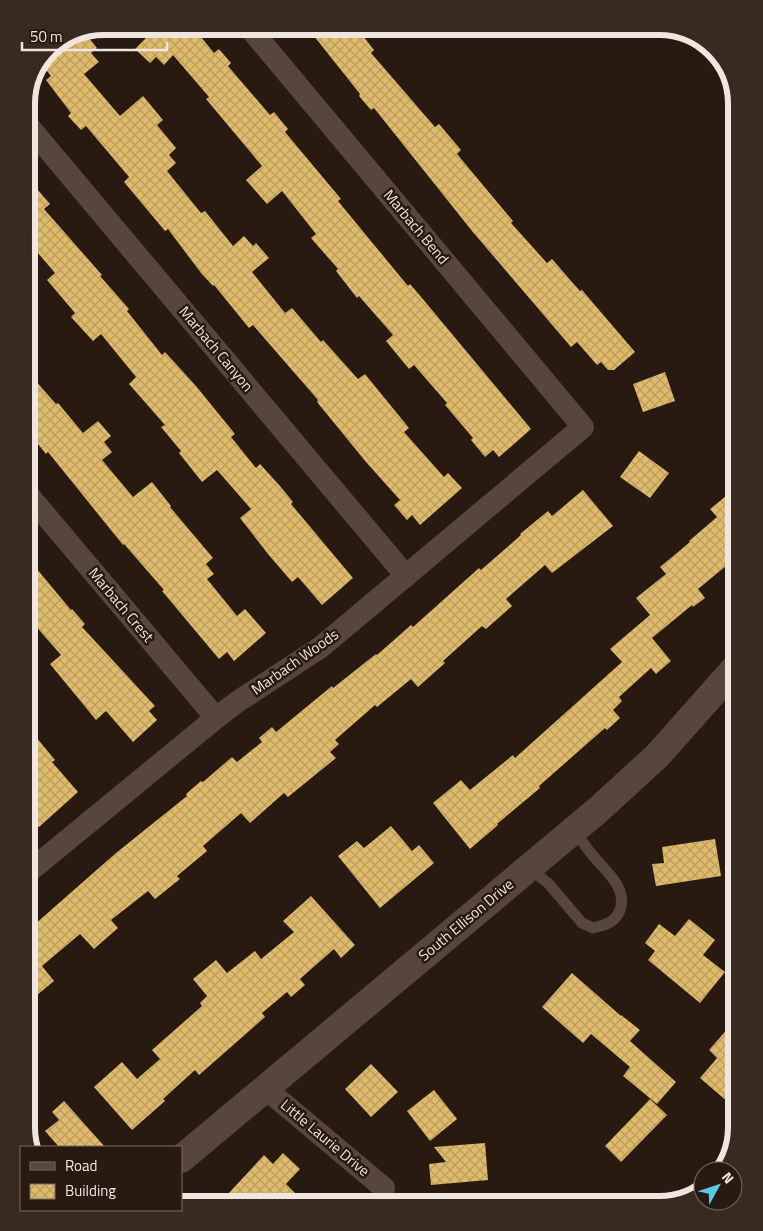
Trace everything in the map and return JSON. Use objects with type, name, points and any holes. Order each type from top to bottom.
[{"type":"street","name":"Marbach Bend","points":[[256,35],[583,427]]},
{"type":"street","name":"Marbach Canyon","points":[[35,134],[406,576]]},
{"type":"street","name":"Marbach Woods","points":[[35,866],[216,718],[237,702],[322,647],[583,427]]},
{"type":"street","name":"Marbach Crest","points":[[35,503],[216,718]]},
{"type":"street","name":"South Ellison Drive","points":[[182,1159],[575,830],[657,756],[728,676]]},
{"type":"street","name":"Little Laurie Drive","points":[[266,1089],[384,1188]]},
{"type":"lane","points":[[529,868],[548,883],[582,923],[593,928],[608,924],[614,920],[619,915],[623,899],[618,885],[589,851],[575,830]]},
{"type":"building","points":[[149,35],[199,35],[214,53],[219,49],[231,63],[228,66],[270,115],[274,112],[288,129],[285,132],[341,199],[338,201],[531,429],[499,457],[493,450],[485,457],[471,440],[473,438],[445,405],[447,403],[414,365],[409,369],[386,341],[393,335],[359,296],[357,298],[336,271],[338,269],[311,238],[316,234],[282,191],[267,204],[246,180],[262,166],[206,99],[209,97],[173,55],[164,65],[156,57],[150,63],[135,49]]},
{"type":"building","points":[[313,35],[362,35],[374,50],[371,53],[435,127],[439,124],[461,150],[457,154],[513,221],[511,223],[547,263],[552,259],[580,291],[582,290],[635,352],[614,370],[608,370],[601,362],[597,365],[577,342],[571,347],[472,231],[374,108],[371,110],[359,96],[360,94]]},
{"type":"building","points":[[88,37],[97,48],[91,53],[99,62],[84,74],[120,116],[143,96],[163,120],[157,125],[176,148],[169,155],[176,163],[167,171],[201,213],[205,211],[233,246],[244,236],[253,246],[256,243],[269,258],[252,272],[285,313],[292,308],[321,342],[323,340],[358,379],[365,374],[409,428],[404,432],[444,477],[448,473],[462,488],[420,525],[412,515],[407,520],[394,505],[400,500],[366,462],[317,402],[318,400],[253,325],[249,328],[214,285],[201,273],[168,229],[165,231],[124,182],[129,177],[86,126],[81,130],[68,116],[71,113],[46,80],[51,76],[45,69],[53,58],[68,46]]},
{"type":"building","points":[[37,189],[50,204],[44,209],[102,275],[100,276],[129,309],[127,311],[162,355],[165,352],[196,386],[235,434],[231,437],[256,468],[260,464],[280,486],[293,502],[291,504],[353,578],[322,605],[298,577],[292,582],[240,518],[251,509],[217,470],[202,482],[179,453],[181,451],[161,427],[165,425],[129,384],[136,377],[101,334],[93,341],[71,317],[75,313],[47,280],[55,273],[35,250],[35,191]]},
{"type":"building","points":[[665,372],[675,401],[643,412],[633,384]]},
{"type":"building","points":[[35,380],[56,404],[58,403],[83,433],[98,421],[111,436],[104,442],[112,452],[102,460],[133,497],[152,482],[170,507],[213,558],[206,564],[214,574],[207,579],[237,616],[245,609],[266,633],[234,661],[227,652],[219,659],[162,591],[164,590],[123,545],[48,452],[46,454],[35,440]]},
{"type":"building","points":[[639,451],[669,473],[650,498],[620,477]]},
{"type":"building","points":[[583,490],[613,526],[552,573],[545,565],[506,599],[512,606],[486,629],[482,626],[443,661],[445,663],[418,687],[411,679],[377,707],[375,705],[335,740],[339,744],[330,752],[336,758],[288,797],[284,793],[250,823],[241,813],[203,846],[207,851],[177,876],[180,879],[155,899],[148,891],[111,920],[118,928],[94,949],[80,934],[42,966],[54,981],[35,997],[35,924],[116,853],[187,796],[186,794],[201,781],[203,782],[232,757],[237,762],[262,742],[259,738],[272,727],[276,732],[332,686],[333,688],[377,655],[411,625],[413,627],[479,568],[481,570],[548,511],[552,516]]},
{"type":"building","points":[[728,494],[728,564],[698,589],[705,598],[693,607],[692,605],[652,638],[671,661],[656,674],[651,668],[619,697],[622,701],[613,710],[620,718],[607,730],[605,728],[470,849],[433,803],[461,780],[470,790],[513,755],[515,758],[622,662],[610,649],[650,615],[636,598],[666,574],[660,567],[717,517],[710,509]]},
{"type":"building","points":[[35,567],[85,624],[82,627],[155,706],[149,711],[157,720],[133,742],[106,711],[96,720],[50,664],[61,655],[35,625]]},
{"type":"building","points":[[35,736],[55,760],[52,762],[78,792],[39,827],[35,823]]},
{"type":"building","points":[[391,826],[412,851],[419,845],[434,863],[380,908],[338,856],[357,841],[364,848]]},
{"type":"building","points":[[715,839],[721,876],[656,886],[652,864],[664,863],[662,847]]},
{"type":"building","points":[[311,896],[355,945],[341,958],[334,949],[300,979],[305,985],[291,997],[287,992],[262,1013],[265,1017],[199,1075],[195,1070],[163,1099],[165,1101],[132,1130],[94,1087],[122,1062],[137,1079],[160,1059],[152,1050],[202,1006],[200,1003],[207,996],[193,979],[216,960],[227,973],[255,951],[261,959],[294,932],[283,921]]},
{"type":"building","points":[[689,919],[715,940],[703,955],[725,972],[700,1003],[648,960],[655,951],[645,943],[659,924],[675,936]]},
{"type":"building","points":[[572,973],[640,1030],[630,1041],[676,1082],[657,1104],[623,1076],[630,1067],[591,1034],[583,1043],[542,1007]]},
{"type":"building","points":[[728,1028],[728,1102],[700,1078],[717,1058],[709,1050]]},
{"type":"building","points":[[371,1064],[398,1092],[371,1117],[345,1089]]},
{"type":"building","points":[[434,1090],[457,1119],[430,1141],[407,1111]]},
{"type":"building","points":[[650,1099],[667,1115],[621,1162],[605,1146]]},
{"type":"building","points":[[64,1101],[104,1146],[58,1146],[45,1131],[59,1120],[52,1112]]},
{"type":"building","points":[[485,1143],[488,1180],[431,1185],[429,1164],[446,1162],[434,1147]]},
{"type":"building","points":[[283,1153],[300,1169],[286,1184],[298,1196],[230,1196],[228,1194],[264,1155],[273,1164]]}]
